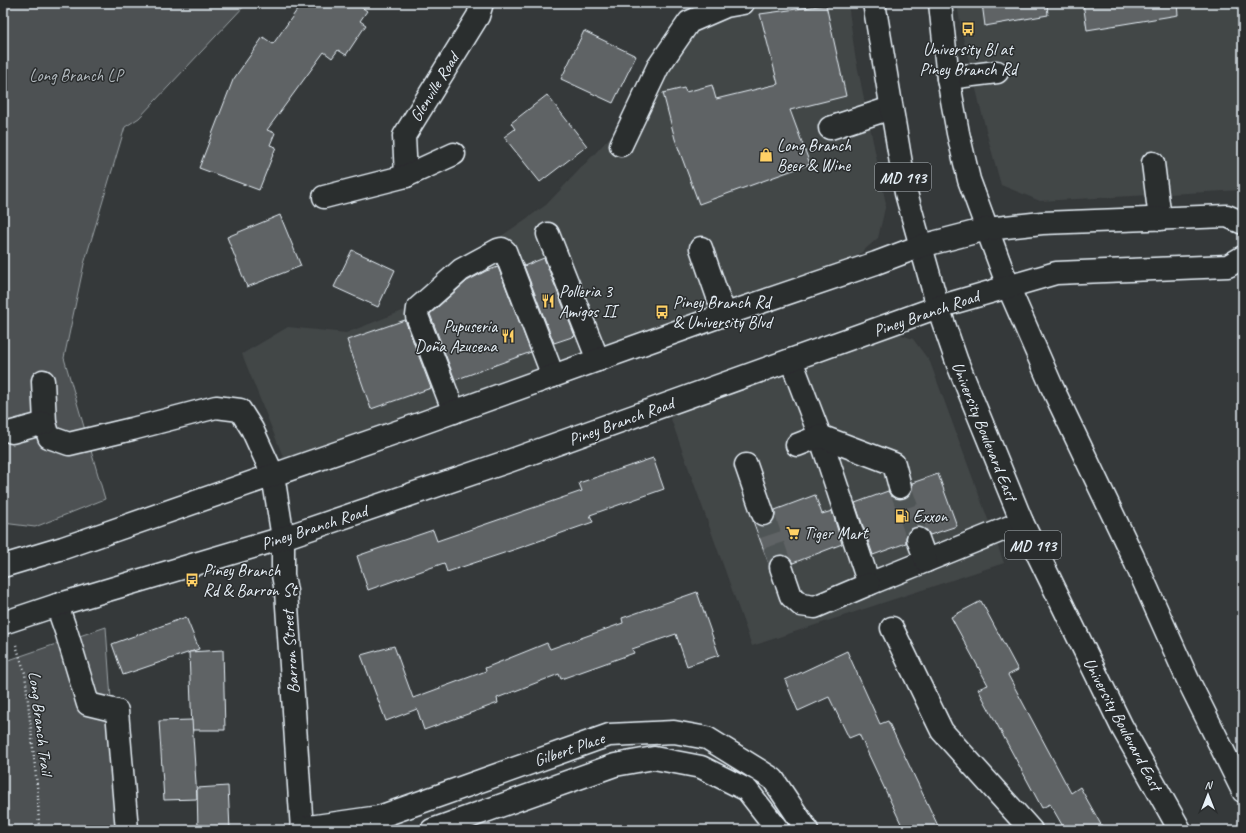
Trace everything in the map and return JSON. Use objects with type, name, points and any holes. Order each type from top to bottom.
[{"type":"main road","name":"Glenville Road","points":[[406,176],[404,136],[478,16],[482,3]]},
{"type":"main road","points":[[621,145],[658,67],[689,22],[726,6],[743,3]]},
{"type":"main road","name":"University Boulevard East","points":[[874,3],[906,193],[938,307],[957,362],[1022,522],[1122,727],[1180,830]]},
{"type":"main road","points":[[940,3],[948,78],[958,133],[969,180],[1008,286],[1052,387],[1133,557],[1188,680],[1243,791]]},
{"type":"main road","points":[[948,78],[997,72]]},
{"type":"main road","points":[[830,128],[891,108]]},
{"type":"main road","points":[[324,197],[406,176],[454,154]]},
{"type":"main road","points":[[1153,163],[1160,219]]},
{"type":"main road","points":[[3,566],[63,548],[454,412],[726,314],[876,263],[921,246],[987,229],[1042,223],[1227,216],[1243,222]]},
{"type":"main road","points":[[548,234],[598,360]]},
{"type":"main road","points":[[701,248],[719,300],[726,314]]},
{"type":"main road","points":[[454,412],[417,316],[418,308],[461,270],[498,250],[505,251],[553,376]]},
{"type":"main road","name":"Piney Branch Road","points":[[6,622],[57,605],[283,538],[509,461],[938,307],[1008,286],[1056,273],[1228,266],[1243,258]]},
{"type":"main road","points":[[791,360],[820,436],[870,584]]},
{"type":"main road","points":[[12,432],[45,423],[43,381]]},
{"type":"main road","name":"Barron Street","points":[[45,423],[49,437],[70,444],[216,407],[240,410],[252,429],[273,475],[283,538],[283,575],[286,591],[302,829]]},
{"type":"main road","points":[[797,445],[820,436],[894,464],[900,487]]},
{"type":"main road","points":[[746,465],[763,514]]},
{"type":"main road","points":[[781,567],[791,596],[801,605],[815,608],[1022,522]]},
{"type":"main road","points":[[918,539],[926,561]]},
{"type":"main road","points":[[57,605],[88,704],[117,711],[127,830]]},
{"type":"main road","points":[[892,628],[942,731],[1030,830]]},
{"type":"main road","name":"Gilbert Place","points":[[302,829],[373,824],[379,818],[609,735],[674,732],[707,738],[773,779],[797,827]]},
{"type":"main road","points":[[609,735],[615,765]]},
{"type":"main road","points":[[432,830],[615,765],[654,758],[701,767],[747,790],[778,830]]},
{"type":"path","name":"Long Branch Trail","points":[[6,622],[25,673],[38,795],[39,830]]},
{"type":"shaded area","points":[[686,3],[848,3],[855,55],[886,204],[878,238],[854,259],[284,459],[242,354],[288,327],[346,333],[405,310],[490,244],[546,205],[617,130]]},
{"type":"shaded area","points":[[957,3],[1243,3],[1243,190],[1040,201],[1001,185],[961,29]]},
{"type":"shaded area","points":[[888,330],[913,339],[930,362],[1004,563],[752,646],[666,405]]},
{"type":"green space","name":"Long Branch LP","points":[[3,3],[247,3],[139,118],[125,127],[84,264],[64,358],[105,499],[35,527],[3,523]]},
{"type":"green space","points":[[106,627],[119,815],[118,830],[3,830],[3,662]]},
{"type":"building","points":[[302,3],[356,3],[367,11],[360,21],[366,25],[346,55],[338,50],[332,58],[324,52],[267,130],[275,133],[270,145],[276,147],[259,190],[199,168],[233,80],[263,37],[273,44]]},
{"type":"building","points":[[982,3],[1047,3],[1048,15],[985,26]]},
{"type":"building","points":[[1083,3],[1177,3],[1178,15],[1087,30]]},
{"type":"building","points":[[826,5],[846,96],[790,110],[810,164],[699,204],[675,139],[663,93],[684,88],[686,92],[712,85],[716,99],[778,84],[760,14]]},
{"type":"building","points":[[584,31],[636,56],[613,103],[561,79]]},
{"type":"building","points":[[547,95],[587,146],[540,182],[504,137],[515,129],[511,123]]},
{"type":"building","points":[[280,215],[301,266],[247,287],[227,237]]},
{"type":"building","points":[[352,250],[395,270],[378,307],[334,287]]},
{"type":"building","name":"Polleria 3 Amigos II","points":[[544,258],[575,336],[554,343],[524,266]]},
{"type":"building","points":[[498,267],[531,352],[455,380],[430,314],[467,281],[486,271]]},
{"type":"building","points":[[405,320],[431,388],[371,409],[347,340]]},
{"type":"building","points":[[653,458],[664,489],[590,515],[593,522],[447,572],[444,563],[368,590],[357,556],[433,530],[437,541],[582,491],[579,483]]},
{"type":"building","name":"Exxon","points":[[938,474],[957,526],[930,535],[926,529],[914,527],[908,531],[906,543],[873,555],[855,503],[888,491],[891,496],[896,499],[904,499],[909,496],[912,491],[912,483]]},
{"type":"building","name":"Tiger Mart","points":[[815,495],[822,514],[832,511],[842,544],[793,563],[784,555],[777,555],[769,564],[753,521],[760,526],[767,526],[775,517],[775,510]]},
{"type":"building","points":[[697,592],[719,655],[687,666],[676,634],[632,649],[634,653],[561,679],[559,674],[497,698],[498,703],[424,730],[417,709],[386,721],[361,655],[394,646],[413,698],[486,671],[485,668],[547,643],[550,649],[623,623],[622,618]]},
{"type":"building","points":[[981,601],[1018,670],[1008,675],[1071,793],[1080,787],[1104,830],[1065,830],[1050,804],[1042,808],[978,689],[988,685],[951,617]]},
{"type":"building","points":[[186,617],[199,649],[123,675],[112,644]]},
{"type":"building","points":[[223,650],[225,730],[192,730],[189,652]]},
{"type":"building","points":[[847,651],[880,724],[888,721],[940,830],[904,830],[859,734],[849,738],[829,697],[798,711],[785,680]]},
{"type":"building","points":[[192,720],[197,799],[164,800],[159,721]]},
{"type":"building","points":[[228,786],[230,830],[198,830],[197,788]]},
{"type":"tunnel","points":[[900,487],[918,539]]},
{"type":"tunnel","points":[[763,514],[781,567]]},
{"type":"place","name":"University Bl at Piney Branch Rd","points":[[968,29]]},
{"type":"place","name":"Long Branch Beer & Wine","points":[[766,155]]},
{"type":"place","name":"Polleria 3 Amigos II","points":[[548,301]]},
{"type":"place","name":"Piney Branch Rd & University Blvd","points":[[662,312]]},
{"type":"place","name":"Pupuseria Doña Azucena","points":[[508,336]]},
{"type":"place","name":"Exxon","points":[[902,516]]},
{"type":"place","name":"Tiger Mart","points":[[793,533]]},
{"type":"place","name":"Piney Branch Rd & Barron St","points":[[192,580]]}]
